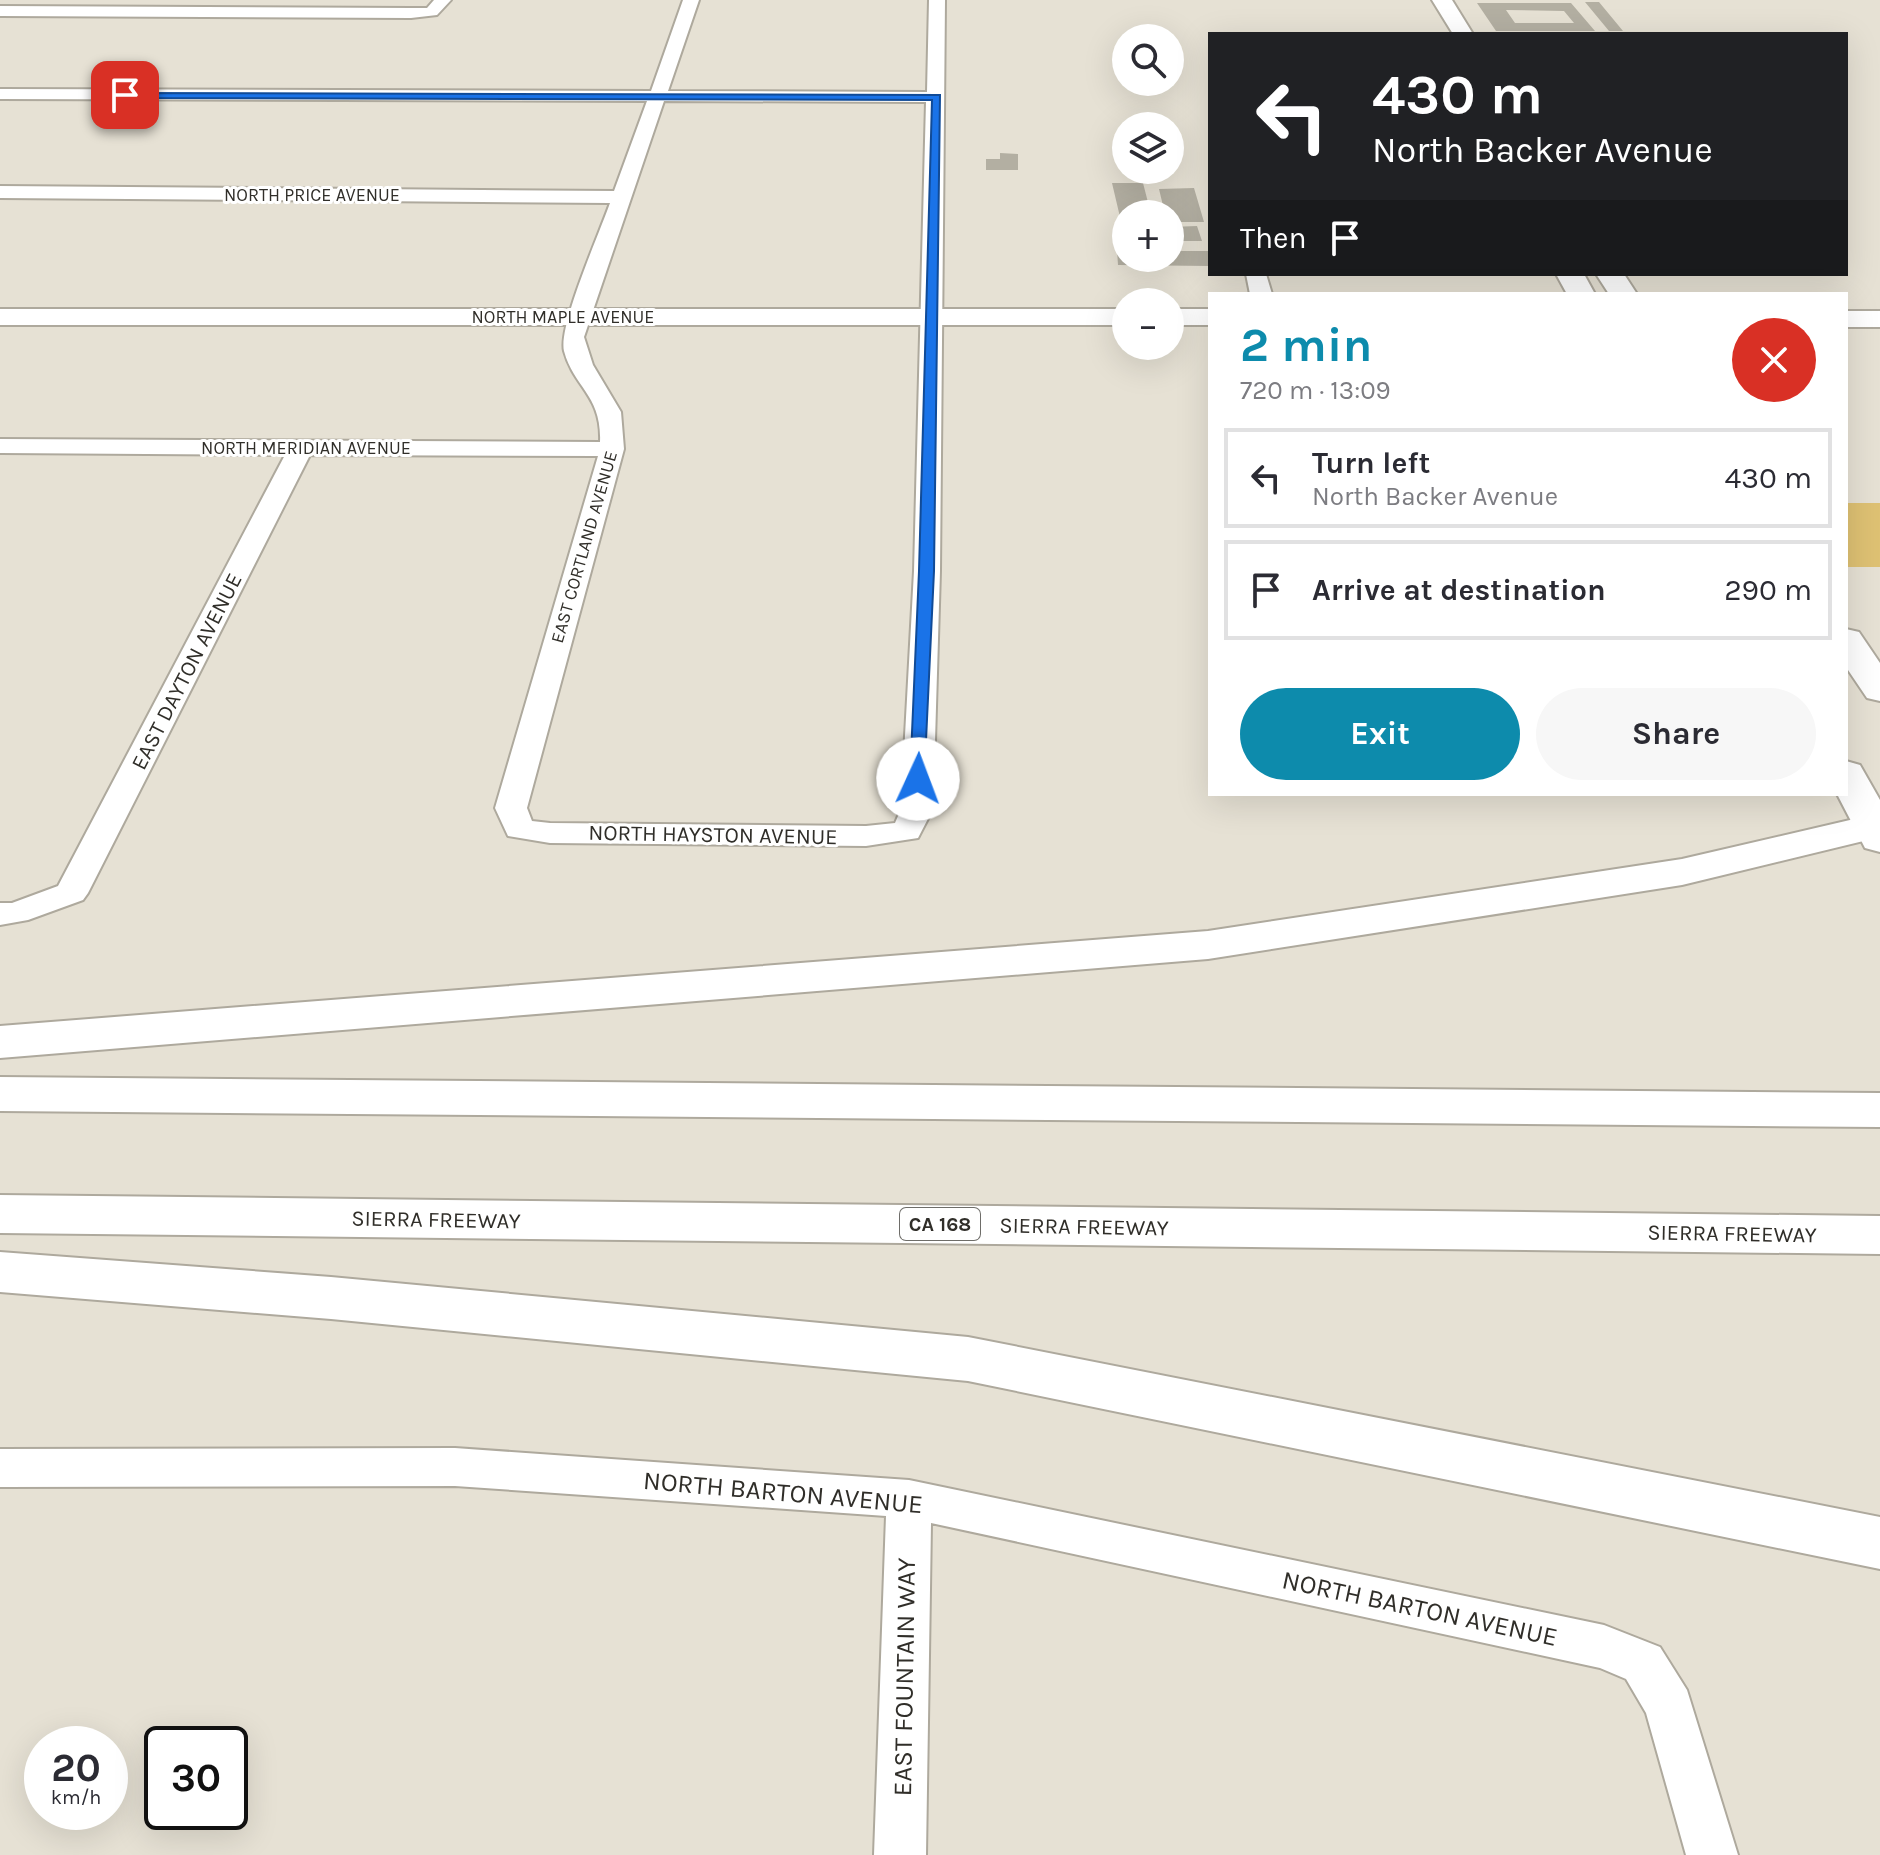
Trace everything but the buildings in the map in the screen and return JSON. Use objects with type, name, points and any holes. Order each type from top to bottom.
[{"type":"main road","points":[[1442,0],[1462,32]]},
{"type":"main road","points":[[1848,643],[1880,690]]},
{"type":"main road","points":[[0,1042],[1208,945],[1682,872],[1877,830],[1848,777]]},
{"type":"main road","points":[[0,1094],[1880,1110]]},
{"type":"main road","name":"SIERRA FREEWAY","points":[[0,1214],[1880,1235]]},
{"type":"main road","points":[[0,1272],[331,1298],[968,1359],[1880,1543]]},
{"type":"street","name":"EAST CORTLAND AVENUE","points":[[519,829],[511,808],[612,449],[614,431],[611,410],[574,352],[573,337],[691,0]]},
{"type":"street","points":[[931,317],[937,0]]},
{"type":"street","points":[[0,11],[437,6]]},
{"type":"street","points":[[0,94],[937,97]]},
{"type":"street","name":"NORTH PRICE AVENUE","points":[[0,192],[623,197]]},
{"type":"street","name":"NORTH MAPLE AVENUE","points":[[0,317],[1112,317]]},
{"type":"street","name":"NORTH HAYSTON AVENUE","points":[[519,829],[550,833],[866,836],[907,831],[917,809],[927,571],[931,317]]},
{"type":"street","points":[[1184,317],[1208,317]]},
{"type":"street","points":[[1848,319],[1880,319]]},
{"type":"street","name":"NORTH MERIDIAN AVENUE","points":[[0,446],[612,449]]},
{"type":"street","name":"EAST DAYTON AVENUE","points":[[0,914],[16,913],[71,893],[301,448]]},
{"type":"street","name":"NORTH BARTON AVENUE","points":[[0,1468],[455,1467],[909,1499],[1604,1647],[1643,1663],[1669,1706],[1712,1855]]},
{"type":"street","name":"EAST FOUNTAIN WAY","points":[[900,1855],[909,1499]]},
{"type":"shaded area","points":[[1848,503],[1880,503],[1880,567],[1848,567]]},
{"type":"route","points":[[125,95],[937,97],[927,571],[918,779]]}]
